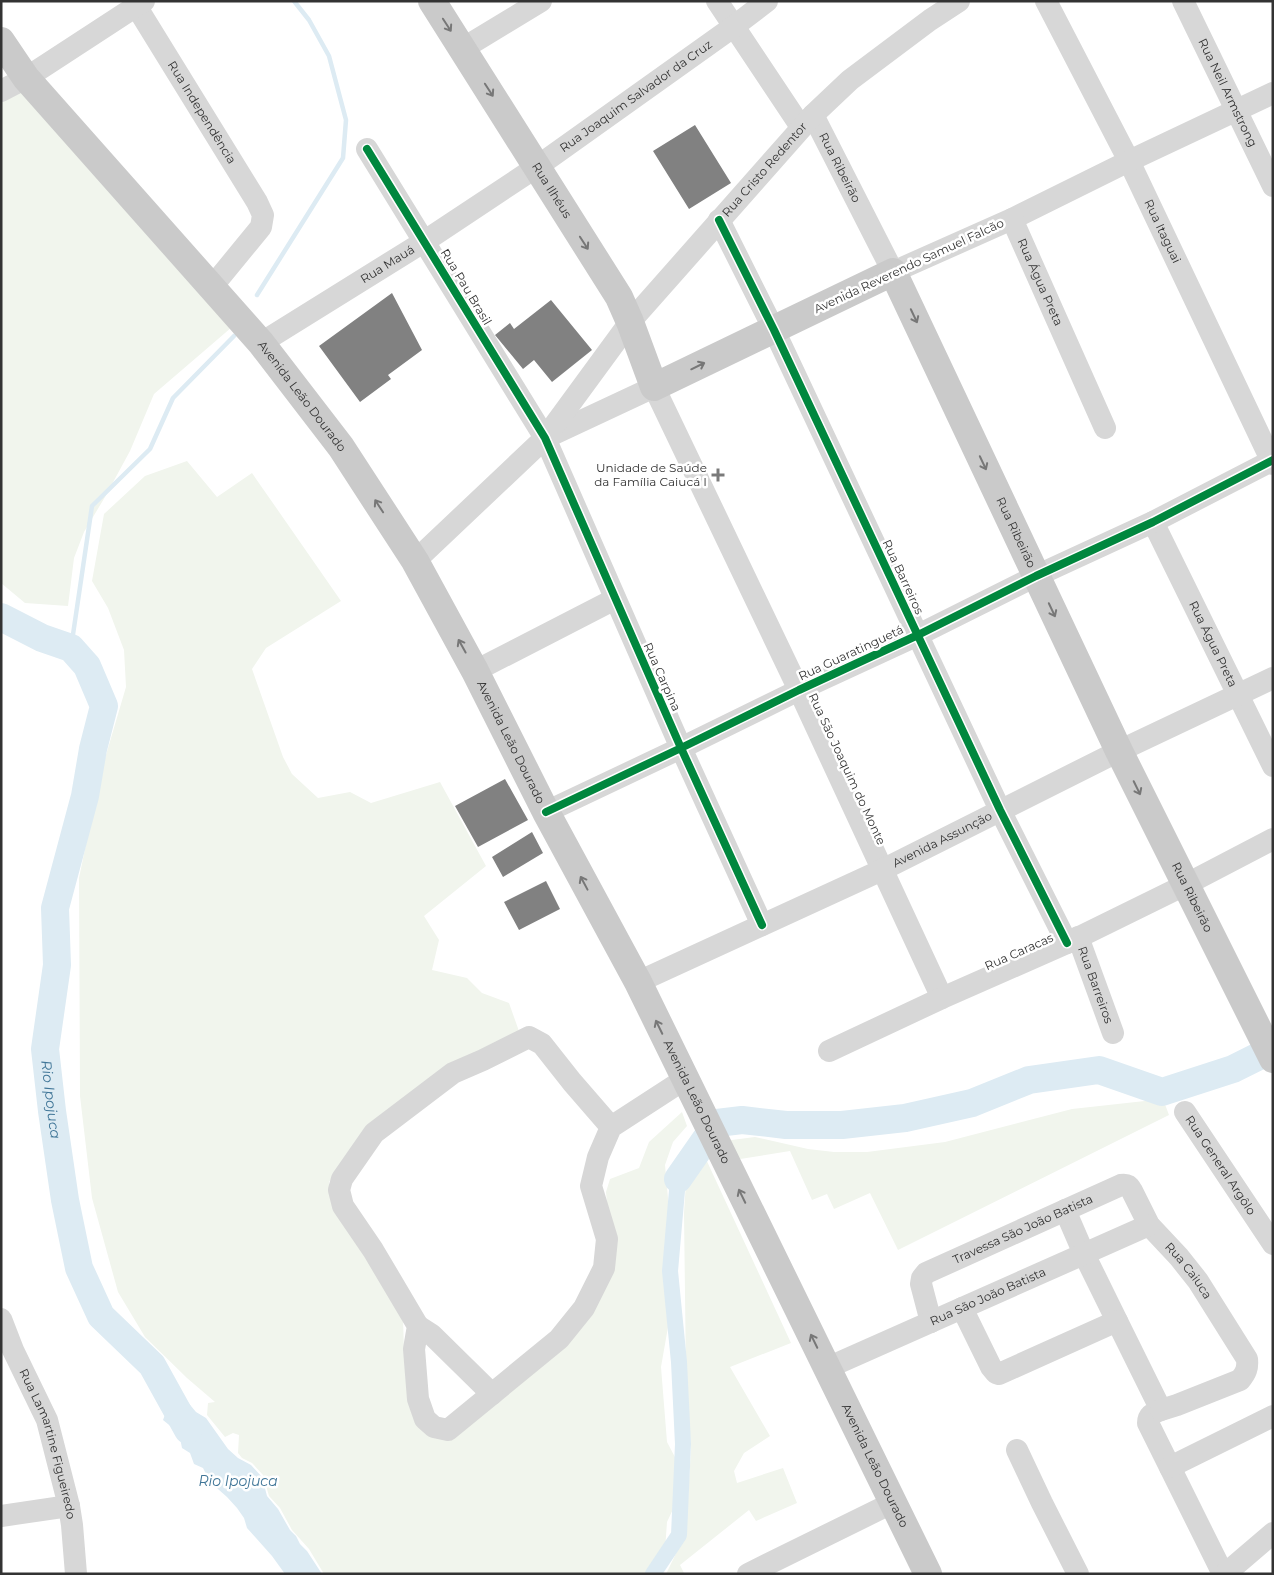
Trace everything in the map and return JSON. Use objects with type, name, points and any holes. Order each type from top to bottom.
[{"type":"main road","name":"Rua Ilhéus","points":[[432,1],[619,297],[654,388]]},
{"type":"main road","name":"Avenida Leão Dourado","points":[[1,41],[26,78],[261,343],[341,448],[415,561],[475,671],[546,812],[638,982],[928,1574]]},
{"type":"main road","name":"Avenida Reverendo Samuel Falcão","points":[[654,388],[893,272]]},
{"type":"main road","name":"Rua Ribeirão","points":[[893,272],[1118,751],[1185,885],[1262,1026],[1273,1059]]},
{"type":"street","points":[[462,49],[541,1]]},
{"type":"street","points":[[717,1],[733,28],[807,121]]},
{"type":"street","name":"Rua Joaquim Salvador da Cruz","points":[[538,166],[733,28],[767,1]]},
{"type":"street","name":"Rua Cristo Redentor","points":[[545,438],[630,322],[807,121],[850,80],[930,20],[959,1]]},
{"type":"street","name":"Rua Itaguai","points":[[1046,1],[1129,161],[1272,462]]},
{"type":"street","name":"Rua Neil Armstrong","points":[[1183,1],[1273,186]]},
{"type":"street","points":[[1,91],[26,78],[138,3]]},
{"type":"street","name":"Rua Independência","points":[[138,3],[263,215],[261,227],[211,288]]},
{"type":"street","name":"Avenida Reverendo Samuel Falcão","points":[[893,272],[1012,219],[1273,93]]},
{"type":"street","name":"Rua Ribeirão","points":[[807,121],[893,272]]},
{"type":"street","name":"Rua Pau Brasil","points":[[367,149],[545,438]]},
{"type":"street","name":"Rua Mauá","points":[[261,343],[425,241],[538,166]]},
{"type":"street","name":"Rua Água Preta","points":[[1012,219],[1105,428]]},
{"type":"street","name":"Rua Barreiros","points":[[719,220],[774,330],[1000,810],[1073,940],[1113,1033]]},
{"type":"street","name":"Avenida Reverendo Samuel Falcão","points":[[545,438],[654,388]]},
{"type":"street","name":"Rua São Joaquim do Monte","points":[[654,388],[942,998]]},
{"type":"street","points":[[415,561],[545,438]]},
{"type":"street","name":"Rua Carpina","points":[[545,438],[681,748],[762,925]]},
{"type":"street","name":"Rua Guaratinguetá","points":[[546,812],[798,690],[918,635],[1036,576],[1153,522],[1272,462]]},
{"type":"street","name":"Rua Água Preta","points":[[1153,522],[1273,766]]},
{"type":"street","points":[[475,671],[616,599]]},
{"type":"street","name":"Avenida Assunção","points":[[638,982],[882,870],[1118,751],[1273,678]]},
{"type":"street","name":"Rua Caracas","points":[[829,1051],[1073,940],[1273,839]]},
{"type":"street","points":[[492,1394],[432,1335],[418,1326],[373,1250],[343,1206],[339,1190],[342,1179],[374,1133],[453,1072],[484,1060],[529,1037],[542,1044],[611,1127]]},
{"type":"street","points":[[418,1326],[414,1349],[418,1399],[425,1419],[434,1427],[448,1430],[559,1339],[584,1308],[604,1268],[607,1239],[591,1186],[598,1157],[611,1127],[685,1079]]},
{"type":"street","name":"Rua General Argôlo","points":[[1185,1112],[1273,1244]]},
{"type":"street","name":"Travessa São João Batista","points":[[931,1322],[921,1284],[922,1278],[926,1274],[1066,1210],[1126,1185]]},
{"type":"street","name":"Rua Caiuca","points":[[1126,1185],[1132,1191],[1149,1226],[1179,1257],[1198,1281],[1247,1360],[1248,1366],[1246,1373],[1240,1380],[1161,1410]]},
{"type":"street","points":[[1066,1210],[1084,1254],[1161,1410],[1151,1415],[1148,1418],[1148,1423],[1224,1574],[1273,1533]]},
{"type":"street","name":"Rua São João Batista","points":[[827,1368],[1149,1226]]},
{"type":"street","points":[[962,1308],[990,1367],[999,1374],[1117,1321]]},
{"type":"street","name":"Rua Lamartine Figueiredo","points":[[1,1319],[7,1351],[47,1420],[69,1506],[76,1574]]},
{"type":"street","points":[[1170,1467],[1273,1416]]},
{"type":"street","points":[[1017,1450],[1078,1574]]},
{"type":"street","points":[[748,1574],[894,1502]]},
{"type":"street","points":[[1,1516],[69,1506]]},
{"type":"shaded area","points":[[25,87],[232,327],[154,394],[130,451],[84,532],[74,558],[68,606],[25,603],[1,583],[1,103]]},
{"type":"shaded area","points":[[187,461],[217,497],[252,473],[341,601],[266,648],[252,669],[283,757],[292,774],[318,798],[350,792],[371,803],[440,782],[486,866],[424,916],[439,940],[432,970],[467,978],[482,993],[509,1003],[520,1034],[364,1131],[329,1182],[334,1205],[403,1318],[404,1351],[428,1433],[589,1313],[608,1215],[606,1192],[610,1179],[639,1168],[649,1142],[682,1112],[687,1126],[673,1142],[665,1165],[671,1232],[666,1261],[669,1292],[668,1327],[661,1367],[667,1442],[677,1461],[675,1505],[667,1522],[665,1550],[646,1574],[324,1574],[309,1549],[292,1530],[280,1508],[269,1496],[263,1475],[252,1463],[242,1458],[238,1453],[239,1435],[233,1433],[225,1437],[207,1415],[208,1403],[215,1402],[145,1337],[118,1292],[92,1198],[80,1096],[79,878],[101,772],[126,687],[124,650],[108,608],[92,581],[104,514],[145,476]]},
{"type":"shaded area","points":[[1163,1099],[1169,1115],[898,1250],[870,1193],[834,1209],[827,1194],[812,1200],[790,1151],[734,1160],[724,1141],[755,1137],[808,1149],[834,1152],[867,1152],[945,1142],[1072,1109]]},
{"type":"shaded area","points":[[705,1157],[791,1343],[730,1367],[770,1436],[744,1453],[734,1471],[737,1483],[783,1468],[797,1503],[756,1521],[749,1510],[680,1565],[684,1573],[666,1574],[686,1533],[691,1449],[686,1374],[684,1213],[686,1182]]},
{"type":"water","name":"Rio Ipojuca","points":[[178,1385],[186,1400],[196,1412],[206,1418],[228,1449],[238,1458],[251,1465],[262,1477],[267,1496],[322,1574],[285,1574],[247,1528],[244,1518],[237,1508],[210,1482],[203,1468],[194,1464],[190,1453],[182,1448],[179,1433],[163,1420],[166,1412],[165,1405]]},
{"type":"building","points":[[695,125],[731,183],[689,209],[653,151]]},
{"type":"building","points":[[392,293],[422,350],[388,375],[391,379],[360,402],[319,346]]},
{"type":"building","points":[[551,300],[592,350],[552,382],[534,360],[523,369],[495,335],[510,323],[514,329]]},
{"type":"building","points":[[505,779],[528,820],[478,847],[455,806]]},
{"type":"building","points":[[532,832],[543,853],[503,877],[492,857]]},
{"type":"building","points":[[546,881],[560,909],[519,930],[504,902]]},
{"type":"waterway","points":[[257,295],[343,158],[346,120],[329,56],[309,20],[294,1]]},
{"type":"waterway","points":[[71,648],[92,506],[150,449],[173,398],[234,336]]},
{"type":"waterway","name":"Rio Ipojuca","points":[[1,617],[42,638],[71,648],[87,666],[104,706],[93,749],[85,796],[55,908],[57,965],[45,1049],[52,1111],[65,1200],[79,1268],[101,1316],[152,1365],[188,1430]]},
{"type":"waterway","points":[[678,1179],[717,1123],[742,1120],[786,1125],[842,1125],[905,1118],[972,1103],[1029,1080],[1099,1070],[1162,1092],[1233,1069],[1273,1049]]},
{"type":"waterway","points":[[653,1574],[679,1535],[683,1444],[679,1362],[670,1271],[678,1179]]},
{"type":"cycle path","points":[[367,149],[545,438],[681,748],[762,925]]},
{"type":"cycle path","points":[[719,220],[774,330],[1000,810],[1067,943]]},
{"type":"cycle path","points":[[546,812],[918,635],[1036,576],[1153,522],[1273,460]]},
{"type":"place","name":"Unidade de Saúde da Família Caiucá I","points":[[718,475]]}]
